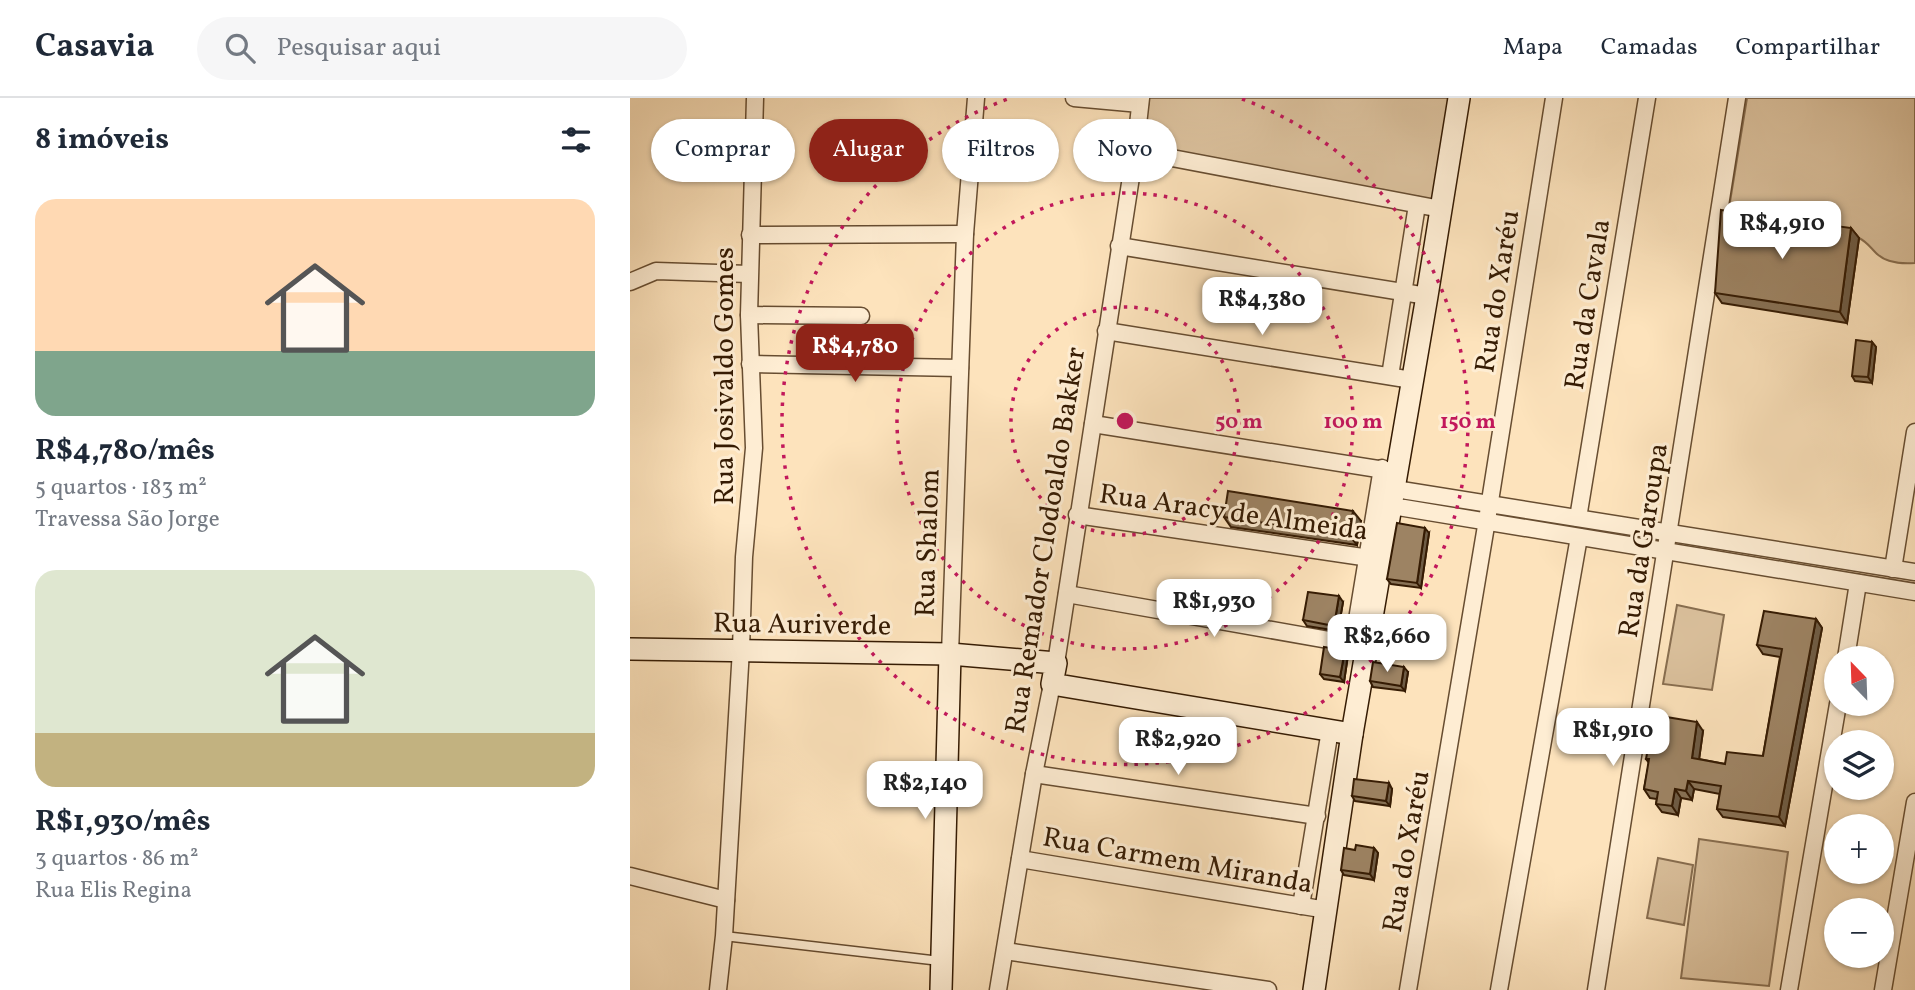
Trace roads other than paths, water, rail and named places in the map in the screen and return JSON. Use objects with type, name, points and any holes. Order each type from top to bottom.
[{"type":"street","name":"Rua Josivaldo Gomes","points":[[718,990],[724,936],[744,557],[754,449],[749,274],[755,98]]},
{"type":"street","name":"Rua Shalom","points":[[941,990],[965,234],[976,98]]},
{"type":"street","points":[[1074,98],[1140,101]]},
{"type":"street","points":[[1314,990],[1352,734],[1360,645],[1412,380],[1459,98]]},
{"type":"street","name":"Rua do Xaréu","points":[[1408,990],[1554,98]]},
{"type":"street","name":"Rua da Cavala","points":[[1578,518],[1647,98]]},
{"type":"street","name":"Rua da Garoupa","points":[[1596,990],[1737,98]]},
{"type":"street","name":"Rua Remador Clodoaldo Bakker","points":[[1138,119],[1140,101]]},
{"type":"street","points":[[1177,158],[1441,209]]},
{"type":"street","name":"Rua Remador Clodoaldo Bakker","points":[[998,990],[1034,774],[1056,663],[1130,182]]},
{"type":"street","points":[[1390,376],[1417,205]]},
{"type":"street","points":[[750,235],[965,234]]},
{"type":"street","points":[[1119,246],[1427,296]]},
{"type":"street","points":[[630,282],[656,271],[749,274]]},
{"type":"street","points":[[749,315],[861,316]]},
{"type":"street","points":[[1106,331],[1412,380]]},
{"type":"street","points":[[750,364],[960,368]]},
{"type":"street","points":[[1093,424],[1392,484],[1579,537],[1915,592]]},
{"type":"street","points":[[1893,569],[1915,432]]},
{"type":"street","points":[[1375,559],[1392,484]]},
{"type":"street","points":[[1488,513],[1578,518],[1915,572]]},
{"type":"street","name":"Rua Aracy de Almeida","points":[[1077,515],[1375,559]]},
{"type":"street","points":[[1499,990],[1579,537]]},
{"type":"street","points":[[1848,646],[1858,583]]},
{"type":"street","points":[[1067,594],[1360,645]]},
{"type":"street","name":"Rua Auriverde","points":[[630,649],[950,654],[1056,663]]},
{"type":"street","points":[[1052,684],[1352,734]]},
{"type":"street","points":[[1790,990],[1836,716]]},
{"type":"street","points":[[1301,906],[1330,730]]},
{"type":"street","points":[[1034,774],[1317,816]]},
{"type":"street","points":[[1883,990],[1915,803]]},
{"type":"street","name":"Rua Carmem Miranda","points":[[1020,859],[1326,911]]},
{"type":"street","points":[[630,876],[726,900]]},
{"type":"street","points":[[1004,951],[1268,990]]},
{"type":"lane","points":[[724,936],[943,961]]}]
